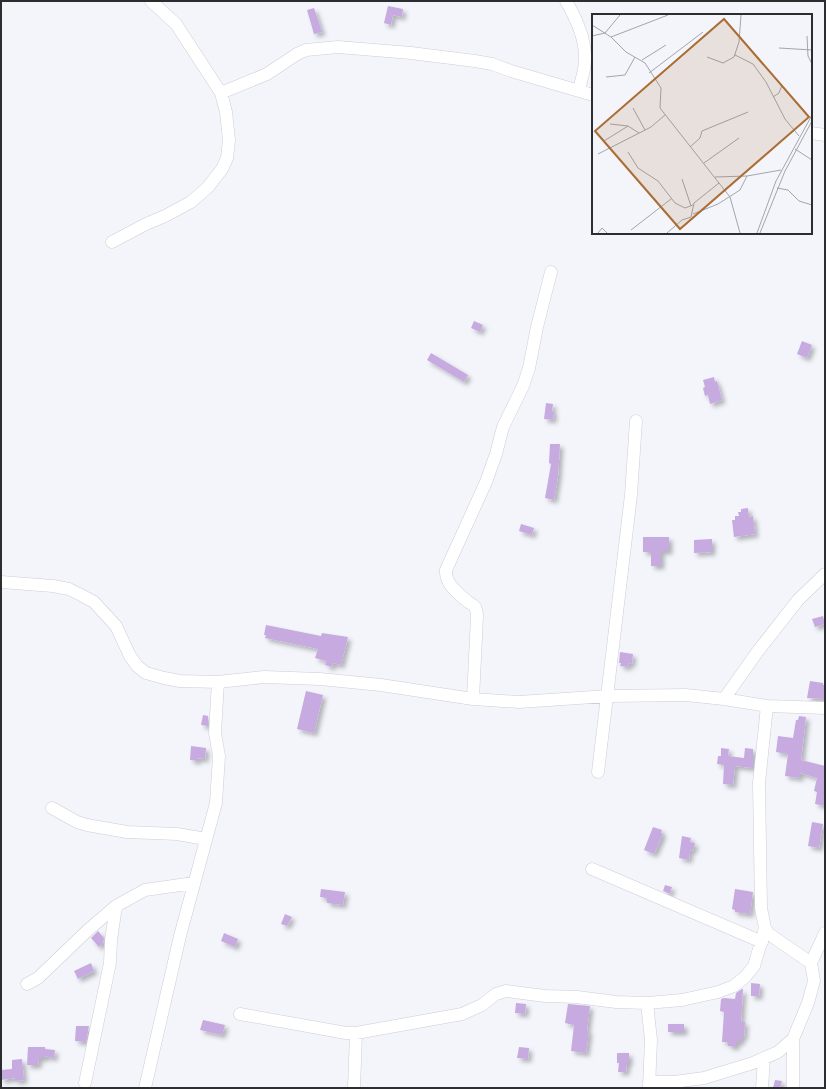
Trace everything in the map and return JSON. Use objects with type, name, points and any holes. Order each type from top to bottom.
[{"type":"street","points":[[112,242],[191,202],[208,187],[222,169],[227,158],[228,140],[226,112],[221,93],[176,24],[151,1]]},
{"type":"street","points":[[566,1],[574,14],[584,42],[585,60],[579,90]]},
{"type":"street","points":[[221,93],[267,74],[297,54],[306,50],[338,48],[411,53],[475,61],[592,95]]},
{"type":"street","points":[[812,133],[825,135]]},
{"type":"street","points":[[473,699],[476,611],[474,606],[449,585],[446,579],[446,570],[486,482],[496,454],[503,427],[523,386],[529,368],[537,327],[552,272]]},
{"type":"street","points":[[598,772],[631,496],[636,420]]},
{"type":"street","points":[[724,699],[758,651],[798,600],[825,574]]},
{"type":"street","points":[[1,582],[53,586],[68,589],[94,602],[116,626],[130,656],[137,666],[146,673],[180,681],[218,682],[264,677],[320,679],[381,685],[473,699],[519,702],[608,696],[686,695],[767,706],[825,708]]},
{"type":"street","points":[[145,1088],[180,936],[216,803],[220,756],[215,733],[218,682]]},
{"type":"street","points":[[240,1014],[346,1033],[356,1033],[462,1014],[482,1005],[496,994],[506,990],[545,996],[647,1003],[682,1000],[718,992],[734,986],[745,977],[754,966],[765,928],[762,908],[758,783],[767,706]]},
{"type":"street","points":[[52,808],[77,822],[87,825],[127,832],[176,834],[206,839]]},
{"type":"street","points":[[592,869],[762,942]]},
{"type":"street","points":[[27,984],[38,978],[88,930],[116,906],[145,890],[194,883]]},
{"type":"street","points":[[85,1083],[110,963],[111,940],[116,906]]},
{"type":"street","points":[[765,928],[776,940],[811,963]]},
{"type":"street","points":[[793,1088],[793,1039],[808,1003],[814,981],[811,963],[825,933]]},
{"type":"street","points":[[647,1003],[651,1040],[649,1085],[674,1082],[703,1083],[778,1052],[793,1039]]},
{"type":"street","points":[[354,1088],[356,1033]]},
{"type":"street","points":[[762,1088],[764,1058]]},
{"type":"building","points":[[388,6],[403,9],[402,17],[393,15],[391,25],[384,23]]},
{"type":"building","points":[[314,8],[322,32],[314,34],[307,10]]},
{"type":"building","points":[[474,321],[483,325],[480,332],[471,328]]},
{"type":"building","points":[[802,341],[812,345],[807,358],[797,354]]},
{"type":"building","points":[[431,353],[468,375],[464,382],[427,360]]},
{"type":"building","points":[[714,377],[715,382],[717,381],[722,400],[710,404],[708,395],[705,396],[703,380]]},
{"type":"building","points":[[546,403],[553,404],[553,420],[544,419]]},
{"type":"building","points":[[550,444],[560,444],[558,476],[554,500],[545,498],[551,464],[549,463]]},
{"type":"building","points":[[748,508],[749,517],[753,516],[755,534],[734,537],[732,520],[735,520],[735,516],[739,516],[738,512],[741,512],[741,509]]},
{"type":"building","points":[[521,524],[534,528],[532,535],[519,531]]},
{"type":"building","points":[[643,537],[669,537],[669,551],[661,551],[661,566],[651,566],[651,552],[643,552]]},
{"type":"building","points":[[712,539],[712,552],[694,553],[694,540]]},
{"type":"building","points":[[823,616],[825,624],[815,627],[812,619]]},
{"type":"building","points":[[266,625],[321,636],[322,633],[348,637],[341,665],[333,663],[332,667],[325,665],[326,661],[315,658],[318,649],[265,638],[266,635],[264,635]]},
{"type":"building","points":[[620,652],[633,654],[632,664],[629,663],[628,667],[620,666]]},
{"type":"building","points":[[810,681],[823,683],[823,685],[825,685],[825,699],[807,698]]},
{"type":"building","points":[[306,691],[323,695],[314,733],[297,729]]},
{"type":"building","points":[[203,715],[208,716],[208,726],[201,725]]},
{"type":"building","points":[[799,716],[806,717],[801,760],[825,766],[825,806],[815,804],[817,792],[814,791],[817,778],[800,773],[800,778],[785,776],[788,754],[776,752],[778,736],[793,738],[796,720],[798,720]]},
{"type":"building","points":[[191,746],[206,748],[205,759],[198,758],[198,761],[190,760]]},
{"type":"building","points":[[721,748],[729,749],[728,756],[744,758],[745,748],[753,749],[753,768],[735,766],[733,785],[723,784],[724,765],[717,764],[718,756],[721,756]]},
{"type":"building","points":[[812,822],[823,824],[819,848],[808,846]]},
{"type":"building","points":[[653,827],[662,830],[661,833],[663,834],[654,854],[644,850]]},
{"type":"building","points":[[682,836],[691,838],[690,842],[695,843],[693,851],[690,850],[689,860],[679,858]]},
{"type":"building","points":[[665,885],[672,887],[670,894],[663,891]]},
{"type":"building","points":[[321,889],[345,892],[343,905],[327,903],[327,898],[320,897]]},
{"type":"building","points":[[735,889],[753,892],[750,914],[735,912],[735,910],[732,909]]},
{"type":"building","points":[[285,914],[292,917],[287,926],[281,924]]},
{"type":"building","points":[[98,931],[104,938],[103,943],[99,947],[91,938]]},
{"type":"building","points":[[224,933],[238,939],[235,947],[221,941]]},
{"type":"building","points":[[91,963],[94,971],[78,979],[74,971]]},
{"type":"building","points":[[751,983],[760,984],[759,996],[751,996]]},
{"type":"building","points":[[742,989],[741,1022],[745,1022],[744,1037],[741,1037],[741,1042],[736,1042],[736,1047],[728,1046],[728,1042],[722,1042],[724,1012],[720,1011],[721,999],[735,999],[736,993]]},
{"type":"building","points":[[516,1003],[526,1004],[525,1014],[515,1013]]},
{"type":"building","points":[[568,1004],[590,1006],[586,1053],[571,1051],[574,1025],[565,1023]]},
{"type":"building","points":[[203,1020],[225,1025],[222,1035],[200,1030]]},
{"type":"building","points":[[668,1024],[684,1024],[684,1032],[668,1032]]},
{"type":"building","points":[[76,1026],[89,1026],[86,1042],[75,1041]]},
{"type":"building","points":[[28,1047],[45,1047],[45,1049],[55,1050],[54,1058],[45,1056],[45,1058],[39,1058],[38,1065],[27,1065]]},
{"type":"building","points":[[519,1047],[529,1048],[528,1059],[517,1058]]},
{"type":"building","points":[[617,1053],[629,1053],[629,1063],[627,1063],[626,1072],[618,1072],[619,1063],[617,1063]]},
{"type":"building","points":[[22,1059],[24,1080],[15,1081],[15,1078],[1,1080],[1,1070],[12,1069],[12,1060]]},
{"type":"building","points":[[775,1080],[782,1081],[780,1088],[773,1088]]}]
